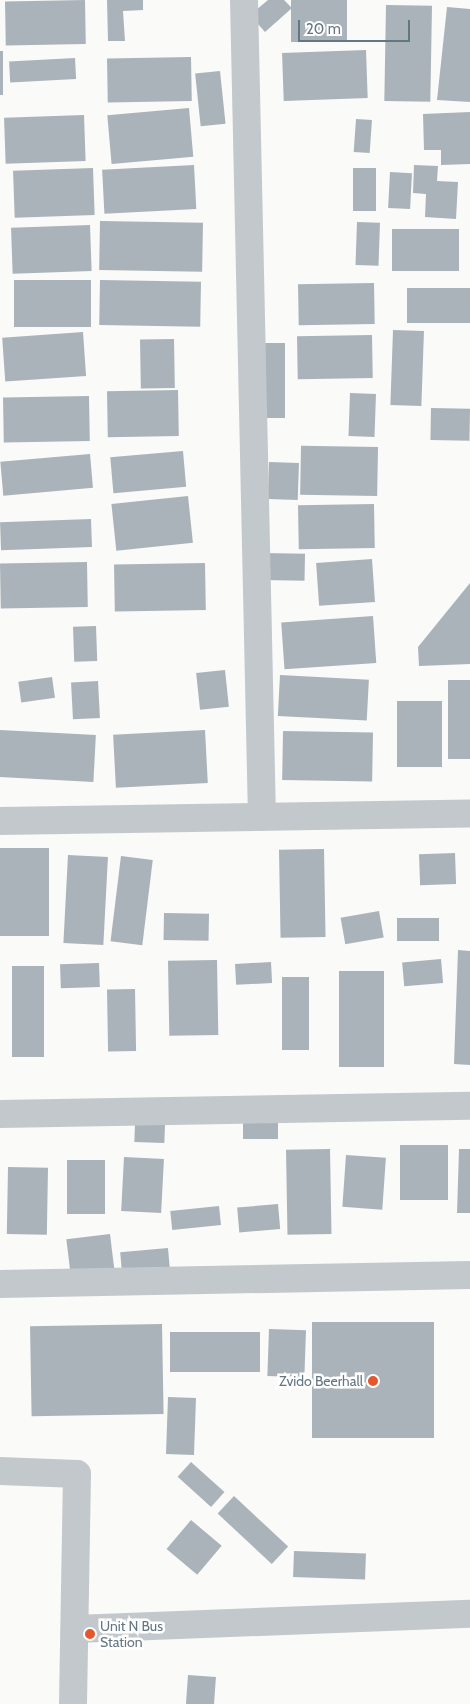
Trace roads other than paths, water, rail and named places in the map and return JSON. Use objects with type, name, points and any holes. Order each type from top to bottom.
[{"type":"street","points":[[244,0],[262,817]]},
{"type":"street","points":[[0,821],[470,814]]},
{"type":"street","points":[[0,1114],[470,1106]]},
{"type":"street","points":[[0,1284],[470,1275]]},
{"type":"street","points":[[0,1471],[76,1474],[73,1704]]},
{"type":"street","points":[[75,1629],[470,1614]]},
{"type":"place","name":"Zvido Beerhall","points":[[373,1381]]},
{"type":"place","name":"Unit N Bus Station","points":[[90,1634]]}]
